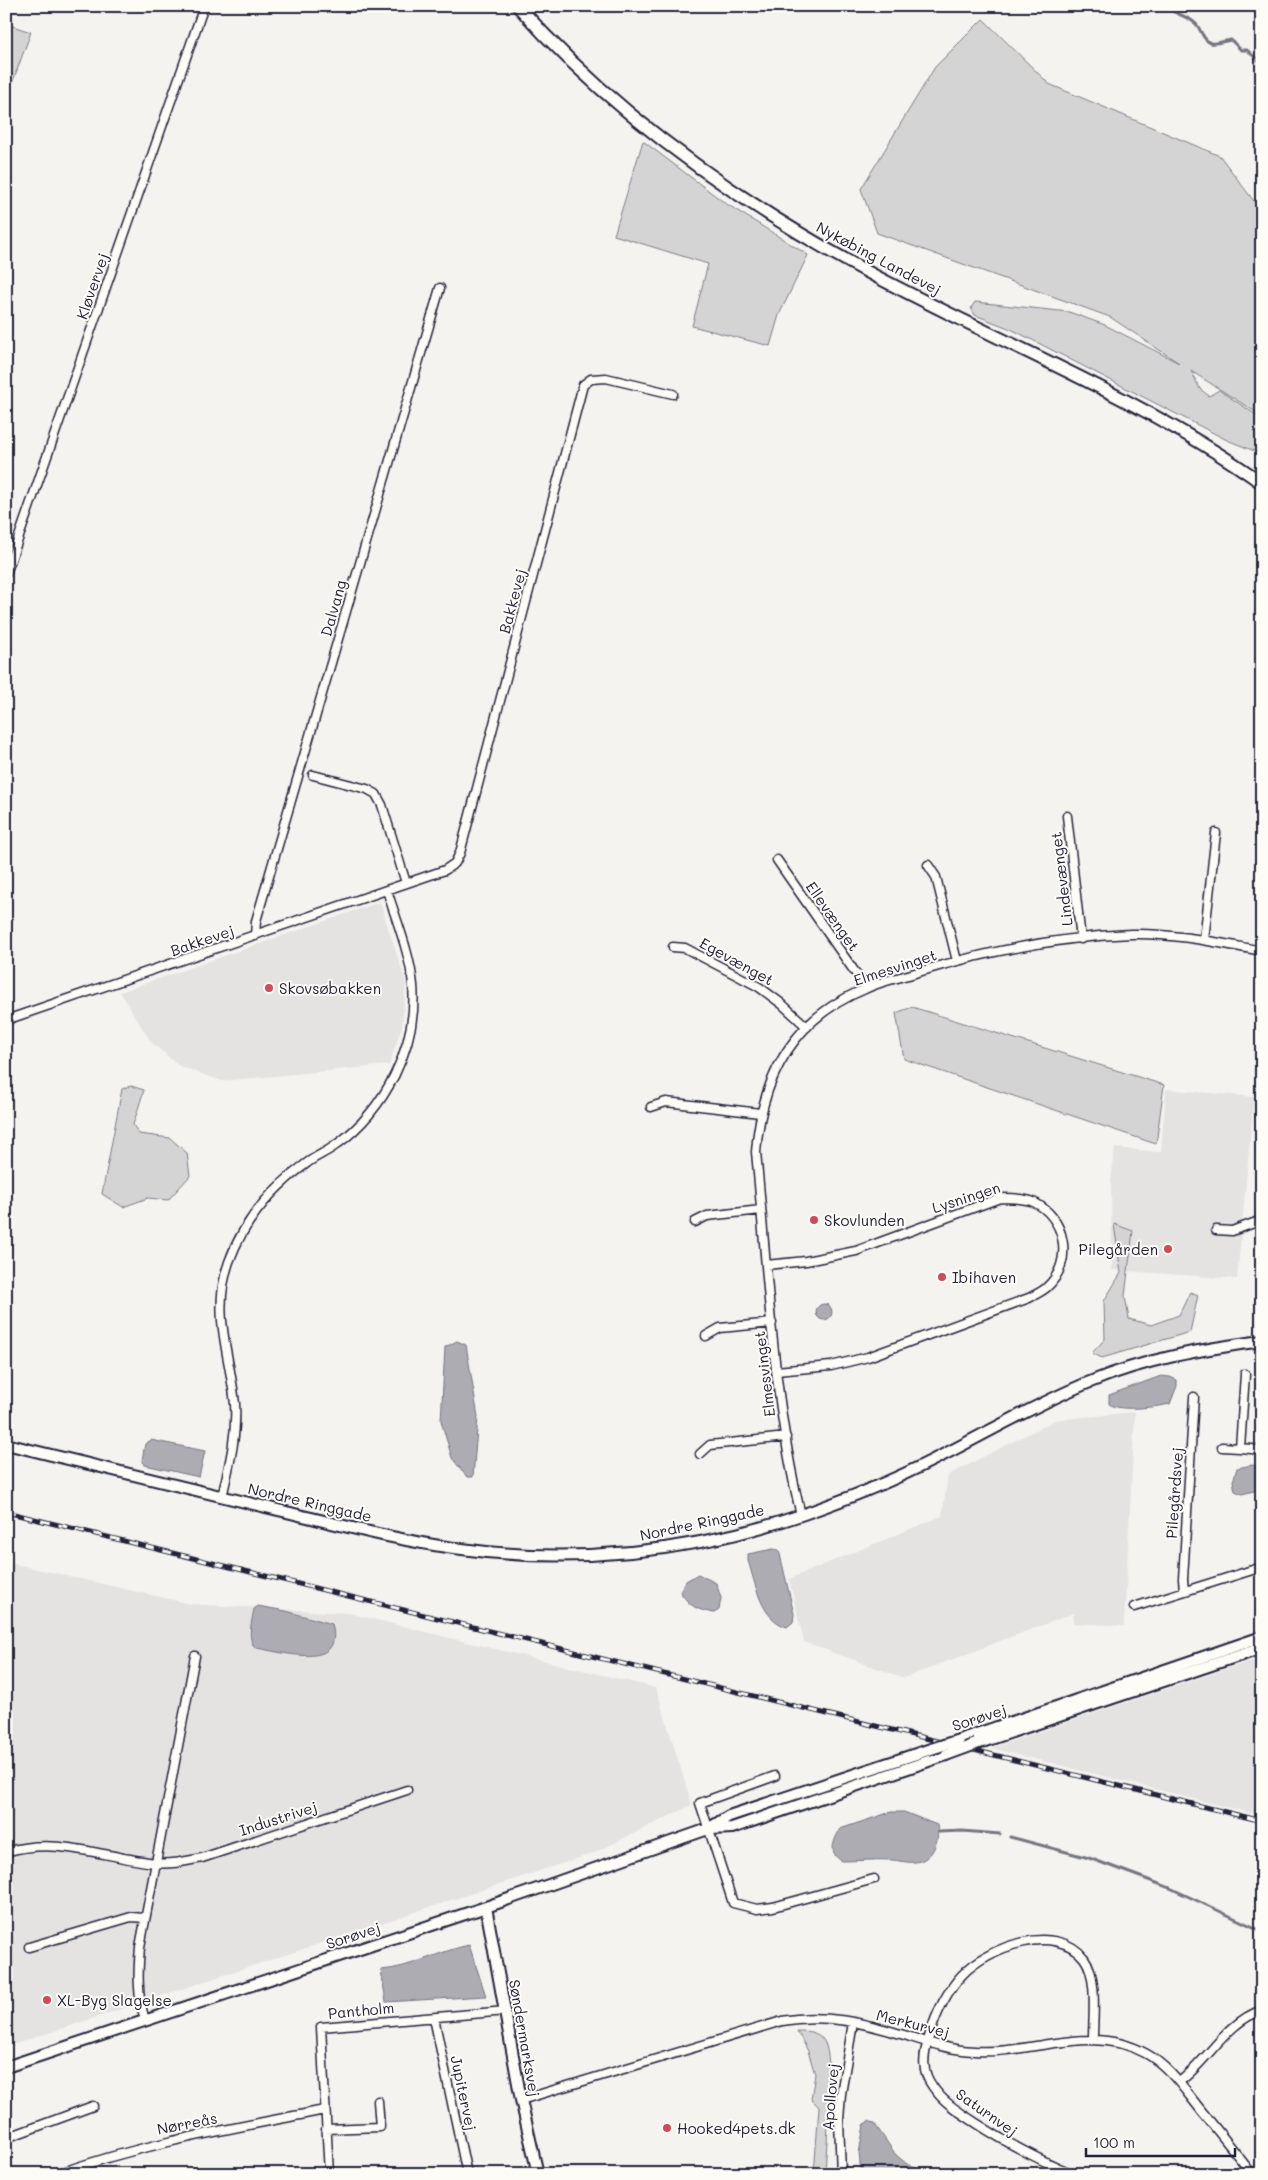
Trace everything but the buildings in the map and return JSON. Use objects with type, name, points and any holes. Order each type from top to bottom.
[{"type":"main road","name":"Nykøbing Landevej","points":[[518,6],[599,87],[649,130],[703,171],[778,220],[854,264],[1135,408],[1195,441],[1262,483]]},
{"type":"street","name":"Kløvervej","points":[[6,574],[204,6]]},
{"type":"street","name":"Dalvang","points":[[255,936],[256,921],[440,288]]},
{"type":"street","name":"Bakkevej","points":[[6,1020],[446,870],[455,863],[460,853],[584,385],[591,378],[606,378],[673,394]]},
{"type":"street","points":[[313,775],[367,789],[376,794],[382,805],[406,883]]},
{"type":"street","name":"Lindevænget","points":[[1067,816],[1081,939]]},
{"type":"street","points":[[1204,940],[1216,833]]},
{"type":"street","name":"Ellevænget","points":[[777,860],[866,988]]},
{"type":"street","points":[[928,865],[936,877],[957,961]]},
{"type":"street","points":[[222,1497],[235,1433],[235,1404],[220,1320],[228,1265],[238,1238],[266,1198],[285,1180],[308,1161],[336,1145],[367,1118],[389,1088],[402,1057],[410,1024],[413,984],[387,890]]},
{"type":"street","name":"Elmesvinget","points":[[801,1515],[792,1476],[776,1372],[756,1152],[760,1113],[764,1097],[777,1066],[795,1040],[807,1027],[836,1004],[866,988],[957,961],[1009,949],[1132,934],[1204,940],[1262,950]]},
{"type":"street","name":"Egevænget","points":[[673,947],[684,948],[759,987],[782,1004],[807,1027]]},
{"type":"street","points":[[651,1107],[666,1102],[760,1113]]},
{"type":"street","name":"Lysningen","points":[[766,1265],[806,1261],[856,1251],[1000,1198],[1015,1198],[1029,1201],[1045,1210],[1061,1230],[1064,1246],[1062,1262],[1056,1275],[1046,1288],[1029,1298],[868,1357],[831,1366],[776,1372]]},
{"type":"street","points":[[695,1222],[707,1216],[761,1210]]},
{"type":"street","points":[[1216,1230],[1232,1231],[1262,1220]]},
{"type":"street","points":[[706,1336],[720,1328],[772,1323]]},
{"type":"street","name":"Nordre Ringgade","points":[[6,1444],[222,1497],[385,1535],[452,1548],[503,1554],[560,1556],[627,1553],[668,1548],[732,1534],[801,1515],[881,1484],[929,1462],[1042,1403],[1093,1381],[1143,1364],[1209,1349],[1262,1341]]},
{"type":"street","points":[[1240,1448],[1245,1374]]},
{"type":"street","name":"Pilegårdsvej","points":[[1184,1591],[1183,1569],[1194,1397]]},
{"type":"street","points":[[700,1454],[710,1444],[786,1437]]},
{"type":"street","points":[[1222,1447],[1262,1450]]},
{"type":"street","points":[[1134,1606],[1262,1567]]},
{"type":"street","name":"Sorøvej","points":[[6,2067],[486,1907],[708,1829],[729,1816],[1262,1638]]},
{"type":"street","name":"Sorøvej","points":[[708,1829],[732,1828],[1262,1648]]},
{"type":"street","points":[[145,2020],[138,1993],[137,1974],[140,1947],[195,1656]]},
{"type":"street","points":[[776,1776],[700,1803],[734,1903],[757,1909],[773,1907],[874,1879]]},
{"type":"street","name":"Industrivej","points":[[6,1852],[38,1846],[63,1846],[157,1864],[180,1862],[202,1858],[407,1790]]},
{"type":"street","name":"Søndermarksvej","points":[[486,1907],[521,2100],[538,2174]]},
{"type":"street","points":[[29,1947],[131,1917],[146,1918]]},
{"type":"street","name":"Saturnvej","points":[[1073,2174],[1006,2144],[953,2108],[933,2088],[926,2074],[923,2060],[934,2018],[947,1994],[964,1974],[996,1951],[1024,1942],[1054,1941],[1069,1946],[1078,1952],[1089,1967],[1093,1991],[1093,2039]]},
{"type":"street","points":[[1179,2082],[1194,2071],[1231,2028],[1248,2015],[1262,2010]]},
{"type":"street","name":"Pantholm","points":[[330,2174],[320,2027],[506,2011]]},
{"type":"street","name":"Merkurvej","points":[[521,2100],[800,2017],[853,2023],[957,2049],[990,2052],[1093,2039],[1128,2046],[1146,2053],[1160,2063],[1179,2082],[1252,2174]]},
{"type":"street","name":"Jupitervej","points":[[434,2018],[467,2174]]},
{"type":"street","name":"Apollovej","points":[[841,2174],[839,2120],[841,2094],[853,2023]]},
{"type":"street","points":[[326,2129],[380,2126],[378,2101]]},
{"type":"street","points":[[6,2138],[93,2106]]},
{"type":"street","name":"Nørreås","points":[[57,2174],[105,2157],[154,2144],[325,2110]]},
{"type":"shaded area","points":[[983,19],[1049,84],[1220,156],[1262,212],[1262,416],[1191,371],[1200,389],[1209,396],[1219,390],[1262,419],[1262,454],[1227,440],[1011,329],[975,315],[971,308],[975,302],[1069,312],[1105,325],[1179,363],[1110,317],[877,233],[861,189],[935,67]]},
{"type":"shaded area","points":[[6,24],[31,32],[6,100]]},
{"type":"shaded area","points":[[643,141],[725,203],[808,255],[779,315],[770,346],[692,326],[708,264],[614,235]]},
{"type":"shaded area","name":"Skovsøbakken","points":[[380,902],[406,983],[402,1026],[389,1065],[222,1081],[179,1066],[151,1042],[120,992]]},
{"type":"shaded area","points":[[912,1007],[1164,1085],[1156,1144],[904,1059],[896,1013]]},
{"type":"shaded area","points":[[131,1086],[144,1090],[133,1125],[139,1134],[170,1138],[187,1153],[190,1176],[168,1200],[148,1198],[123,1207],[102,1194],[122,1089]]},
{"type":"shaded area","points":[[1166,1089],[1254,1097],[1237,1279],[1112,1270],[1111,1181],[1115,1148],[1161,1152]]},
{"type":"shaded area","points":[[1114,1224],[1133,1231],[1125,1296],[1129,1319],[1151,1325],[1179,1315],[1190,1292],[1198,1295],[1190,1332],[1102,1358],[1092,1353],[1105,1339],[1104,1301],[1121,1273]]},
{"type":"shaded area","points":[[824,1304],[832,1312],[824,1320],[816,1312]]},
{"type":"shaded area","points":[[457,1341],[466,1345],[478,1417],[473,1477],[467,1477],[452,1458],[441,1421],[445,1347]]},
{"type":"shaded area","points":[[1161,1376],[1177,1380],[1177,1386],[1170,1404],[1121,1408],[1109,1404],[1109,1395]]},
{"type":"shaded area","points":[[1135,1412],[1124,1626],[1073,1623],[1074,1613],[904,1678],[804,1642],[789,1579],[942,1516],[948,1475],[1055,1420]]},
{"type":"shaded area","points":[[151,1440],[205,1451],[199,1477],[145,1465],[142,1460],[145,1444]]},
{"type":"shaded area","points":[[1252,1465],[1262,1466],[1262,1489],[1242,1494],[1235,1491],[1233,1481],[1237,1468]]},
{"type":"shaded area","points":[[773,1549],[779,1550],[794,1614],[793,1622],[787,1627],[778,1623],[765,1609],[760,1600],[748,1561],[748,1554]]},
{"type":"shaded area","points":[[6,1562],[191,1604],[348,1613],[656,1688],[692,1805],[594,1853],[6,2047]]},
{"type":"shaded area","points":[[698,1574],[716,1583],[721,1598],[719,1610],[714,1613],[694,1607],[680,1592],[686,1581]]},
{"type":"shaded area","points":[[258,1606],[286,1611],[332,1624],[334,1639],[329,1649],[321,1654],[295,1655],[256,1648],[251,1640],[250,1630],[254,1609]]},
{"type":"shaded area","points":[[1262,1657],[1262,1816],[991,1748]]},
{"type":"shaded area","points":[[891,1812],[904,1812],[937,1825],[937,1841],[929,1856],[920,1861],[913,1862],[893,1860],[842,1861],[837,1858],[833,1847],[840,1829]]},
{"type":"shaded area","points":[[469,1945],[486,1996],[386,2002],[381,1970],[414,1963]]},
{"type":"shaded area","points":[[797,2031],[819,2035],[824,2041],[827,2051],[829,2084],[825,2174],[814,2174],[819,2107],[811,2099],[815,2074],[808,2051]]},
{"type":"shaded area","points":[[868,2121],[874,2123],[896,2155],[907,2164],[936,2174],[861,2174],[859,2153],[864,2125]]},
{"type":"waterway","points":[[1164,6],[1192,21],[1198,26],[1208,42],[1215,43],[1231,40],[1241,50],[1247,50],[1262,64]]},
{"type":"waterway","points":[[939,1832],[962,1831],[1000,1834]]},
{"type":"waterway","points":[[1010,1837],[1089,1858],[1170,1888],[1262,1931]]},
{"type":"railway","points":[[6,1512],[1262,1821]]},
{"type":"place","name":"Skovsøbakken","points":[[269,988]]},
{"type":"place","name":"Skovlunden","points":[[814,1220]]},
{"type":"place","name":"Pilegården","points":[[1168,1249]]},
{"type":"place","name":"Ibihaven","points":[[942,1277]]},
{"type":"place","name":"XL-Byg Slagelse","points":[[47,2000]]},
{"type":"place","name":"Hooked4pets.dk","points":[[667,2128]]}]
